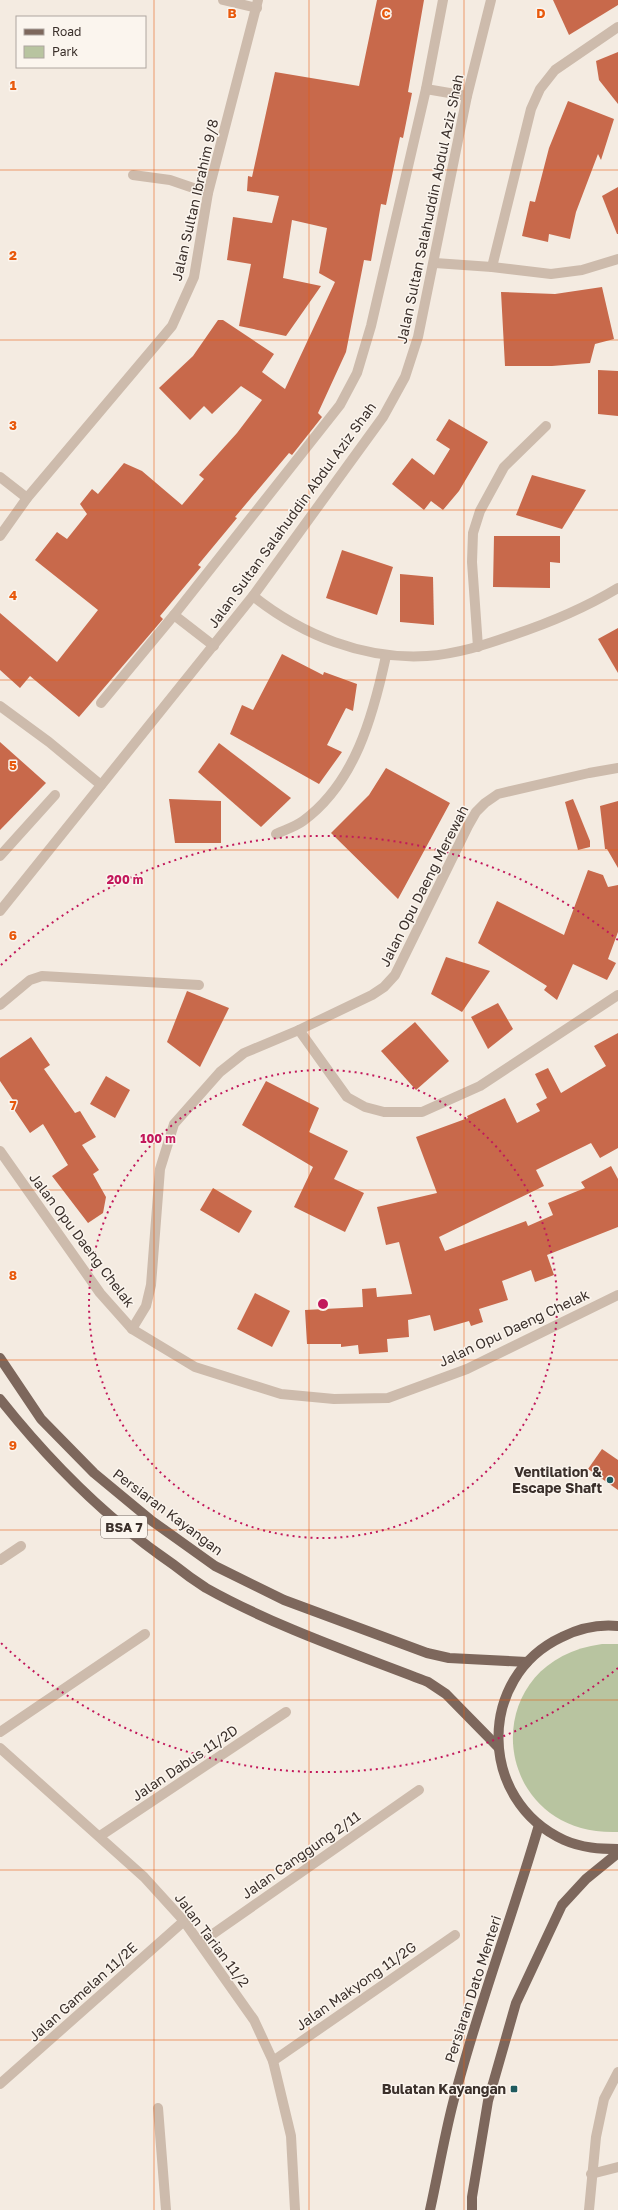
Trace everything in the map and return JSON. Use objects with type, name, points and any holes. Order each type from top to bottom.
[{"type":"main road","name":"Persiaran Kayangan","points":[[0,1358],[41,1418],[94,1473],[152,1521],[215,1566],[284,1600],[426,1653],[449,1658],[527,1662]]},
{"type":"main road","name":"BSA 7","points":[[0,1399],[25,1430],[80,1488],[141,1543],[205,1587],[274,1622],[428,1682],[446,1694],[498,1747]]},
{"type":"main road","points":[[607,1625],[618,1618]]},
{"type":"main road","points":[[618,1626],[607,1625],[577,1630],[550,1642],[527,1662],[509,1687],[499,1716],[498,1747],[504,1777],[518,1803],[539,1825],[564,1840],[593,1849],[618,1849]]},
{"type":"main road","name":"Persiaran Dato Menteri","points":[[430,2210],[452,2104],[482,2000],[520,1889],[539,1825]]},
{"type":"main road","points":[[472,2210],[472,2197],[488,2101],[516,2003],[562,1905],[586,1879],[618,1853]]},
{"type":"street","points":[[223,0],[257,4]]},
{"type":"street","points":[[101,703],[174,615],[340,404],[356,373],[371,326],[426,89],[443,0]]},
{"type":"street","name":"Jalan Sultan Salahuddin Abdul Aziz Shah","points":[[0,911],[253,596],[383,417],[405,377],[418,337],[435,263],[467,96],[492,0]]},
{"type":"street","name":"Jalan Sultan Ibrahim 9/8","points":[[0,536],[27,498],[172,326],[194,277],[208,193],[257,4]]},
{"type":"street","points":[[492,266],[531,109],[540,89],[555,70],[618,27]]},
{"type":"street","points":[[426,89],[467,96]]},
{"type":"street","points":[[133,175],[170,180],[208,193]]},
{"type":"street","points":[[435,263],[492,266],[552,274],[582,270],[618,259]]},
{"type":"street","points":[[478,647],[472,562],[473,533],[480,511],[504,468],[546,426]]},
{"type":"street","points":[[0,477],[27,498]]},
{"type":"street","points":[[253,596],[287,622],[328,641],[386,656],[427,656],[478,647],[540,626],[593,603],[618,588]]},
{"type":"street","points":[[174,615],[214,646]]},
{"type":"street","points":[[276,834],[302,822],[324,803],[342,778],[361,744],[376,699],[386,656]]},
{"type":"street","points":[[0,706],[49,742],[101,785]]},
{"type":"street","name":"Jalan Opu Daeng Merewah","points":[[132,1329],[146,1306],[151,1285],[160,1169],[174,1124],[220,1072],[244,1053],[300,1030],[372,995],[384,987],[395,975],[468,826],[476,812],[485,803],[498,794],[589,773],[618,768]]},
{"type":"street","points":[[0,856],[55,795]]},
{"type":"street","points":[[0,1005],[30,980],[42,976],[198,984]]},
{"type":"street","points":[[300,1030],[347,1097],[365,1107],[384,1112],[422,1112],[480,1086],[618,995]]},
{"type":"street","name":"Jalan Opu Daeng Chelak","points":[[0,1151],[100,1293],[132,1329],[195,1367],[281,1394],[334,1399],[388,1398],[467,1369],[618,1295]]},
{"type":"street","points":[[0,1560],[21,1546]]},
{"type":"street","points":[[0,1732],[145,1634]]},
{"type":"street","name":"Jalan Dabus 11/2D","points":[[100,1836],[286,1712]]},
{"type":"street","name":"Jalan Tarian 11/2","points":[[0,1748],[144,1877],[184,1921],[254,2020],[273,2061],[291,2136],[295,2210]]},
{"type":"street","name":"Jalan Canggung 2/11","points":[[200,1943],[419,1790]]},
{"type":"street","name":"Jalan Gamelan 11/2E","points":[[0,2084],[184,1921]]},
{"type":"street","name":"Jalan Makyong 11/2G","points":[[273,2061],[455,1935]]},
{"type":"street","points":[[589,2210],[591,2174],[604,2100],[618,2072]]},
{"type":"street","points":[[158,2108],[166,2210]]},
{"type":"street","points":[[591,2174],[618,2167]]},
{"type":"green space","points":[[602,1644],[618,1644],[618,1832],[575,1826],[543,1807],[522,1779],[513,1746],[516,1712],[532,1681],[560,1657]]},
{"type":"building","points":[[377,0],[424,0],[408,92],[412,93],[403,138],[400,137],[386,205],[381,204],[371,261],[364,260],[346,352],[318,413],[322,417],[292,455],[289,453],[235,517],[237,518],[198,565],[201,567],[160,616],[163,619],[79,717],[30,676],[20,688],[0,670],[0,613],[57,662],[98,610],[35,560],[57,532],[67,539],[87,514],[80,504],[92,489],[98,494],[124,463],[142,471],[182,505],[204,479],[199,475],[237,433],[262,400],[241,386],[212,414],[204,406],[190,420],[159,388],[193,356],[218,320],[223,320],[274,354],[262,372],[285,389],[335,282],[319,273],[327,228],[292,220],[283,278],[321,286],[286,336],[239,326],[251,264],[227,260],[233,217],[272,223],[279,196],[247,191],[248,176],[252,177],[275,72],[359,86]]},
{"type":"building","points":[[553,0],[618,0],[618,5],[569,35]]},
{"type":"building","points":[[618,52],[618,104],[599,80],[596,61]]},
{"type":"building","points":[[568,101],[614,119],[601,160],[598,154],[576,212],[570,239],[549,234],[548,242],[522,236],[530,201],[535,202],[549,148]]},
{"type":"building","points":[[618,187],[618,234],[617,234],[602,196]]},
{"type":"building","points":[[602,287],[614,339],[595,344],[590,363],[552,366],[505,366],[501,292],[555,294]]},
{"type":"building","points":[[598,370],[618,371],[618,416],[598,414]]},
{"type":"building","points":[[449,419],[488,442],[459,491],[443,510],[431,501],[424,510],[392,484],[412,458],[434,475],[450,449],[436,440]]},
{"type":"building","points":[[532,475],[586,490],[562,529],[516,515]]},
{"type":"building","points":[[494,536],[560,536],[560,563],[550,562],[550,588],[493,587]]},
{"type":"building","points":[[342,550],[393,567],[377,615],[326,598]]},
{"type":"building","points":[[400,574],[433,577],[434,625],[400,622]]},
{"type":"building","points":[[618,628],[618,673],[598,639]]},
{"type":"building","points":[[282,654],[323,675],[324,672],[357,684],[353,711],[346,708],[327,745],[342,752],[319,784],[230,734],[242,705],[253,710]]},
{"type":"building","points":[[0,742],[46,783],[0,830]]},
{"type":"building","points":[[219,743],[291,798],[261,827],[198,772]]},
{"type":"building","points":[[386,768],[450,803],[398,899],[331,833],[369,795]]},
{"type":"building","points":[[169,799],[221,801],[221,843],[175,843]]},
{"type":"building","points":[[573,799],[590,841],[590,847],[578,850],[565,802]]},
{"type":"building","points":[[618,801],[618,868],[607,849],[605,849],[600,806]]},
{"type":"building","points":[[588,870],[603,875],[608,887],[618,885],[618,932],[608,959],[616,963],[607,980],[573,964],[557,1000],[544,990],[547,986],[478,943],[497,901],[564,935]]},
{"type":"building","points":[[446,957],[490,971],[462,1012],[431,994]]},
{"type":"building","points":[[187,991],[229,1008],[200,1067],[167,1042]]},
{"type":"building","points":[[498,1003],[513,1029],[488,1049],[471,1017]]},
{"type":"building","points":[[415,1022],[449,1061],[416,1090],[381,1051]]},
{"type":"building","points":[[618,1033],[618,1148],[600,1158],[591,1143],[536,1170],[544,1186],[439,1237],[445,1251],[526,1221],[528,1226],[553,1215],[548,1203],[585,1188],[581,1182],[611,1166],[618,1179],[618,1227],[547,1255],[554,1275],[535,1282],[531,1270],[502,1281],[508,1300],[479,1309],[483,1322],[471,1326],[469,1321],[434,1331],[430,1315],[408,1320],[409,1337],[387,1339],[388,1352],[359,1354],[358,1345],[341,1347],[341,1344],[307,1344],[305,1310],[363,1307],[362,1289],[376,1288],[377,1297],[412,1294],[399,1242],[386,1245],[377,1207],[437,1193],[416,1137],[468,1118],[467,1116],[505,1098],[517,1123],[540,1111],[536,1104],[547,1098],[535,1074],[548,1068],[561,1093],[606,1066],[594,1046]]},
{"type":"building","points":[[31,1037],[50,1065],[44,1069],[75,1113],[80,1111],[96,1137],[82,1145],[99,1170],[93,1174],[106,1197],[103,1213],[88,1223],[52,1176],[68,1165],[43,1124],[30,1133],[11,1105],[15,1103],[0,1081],[0,1058]]},
{"type":"building","points":[[106,1076],[130,1090],[115,1118],[90,1104]]},
{"type":"building","points":[[266,1081],[319,1108],[309,1132],[348,1151],[334,1179],[364,1193],[345,1232],[294,1207],[313,1167],[242,1125]]},
{"type":"building","points":[[213,1188],[252,1211],[239,1233],[200,1210]]},
{"type":"building","points":[[255,1293],[290,1311],[272,1347],[237,1329]]},
{"type":"building","name":"Ventilation & Escape Shaft","points":[[602,1449],[618,1460],[618,1490],[588,1469]]},
{"type":"place","name":"Ventilation & Escape Shaft","points":[[610,1480]]},
{"type":"place","name":"Bulatan Kayangan","points":[[514,2089]]}]
